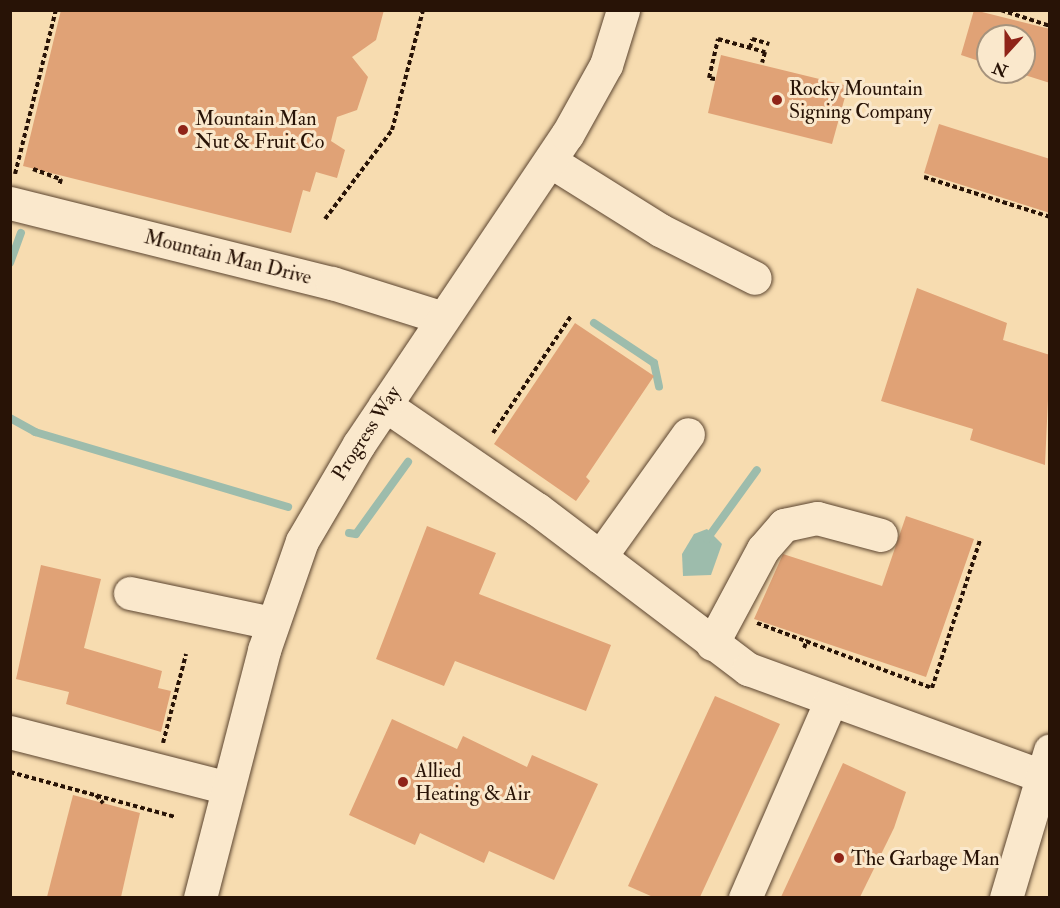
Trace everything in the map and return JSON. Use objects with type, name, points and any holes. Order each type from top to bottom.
[{"type":"street","name":"Progress Way","points":[[200,897],[272,623],[314,517],[385,405],[550,161],[606,65],[623,10]]},
{"type":"street","points":[[550,161],[660,230],[755,278]]},
{"type":"street","name":"Mountain Man Drive","points":[[12,192],[443,318]]},
{"type":"street","points":[[385,405],[600,556],[712,644],[748,669],[831,700],[1046,766],[1006,897]]},
{"type":"street","points":[[600,556],[688,434]]},
{"type":"street","points":[[712,644],[763,549],[784,525],[817,518],[881,535]]},
{"type":"street","points":[[130,593],[272,623]]},
{"type":"street","points":[[745,897],[831,700]]},
{"type":"street","points":[[10,732],[228,788]]},
{"type":"path","points":[[12,192],[57,10]]},
{"type":"path","points":[[326,219],[392,129],[423,10]]},
{"type":"path","points":[[1000,10],[1050,26]]},
{"type":"path","points":[[715,80],[709,78],[718,39],[765,52],[762,63]]},
{"type":"path","points":[[750,48],[752,39],[769,44]]},
{"type":"path","points":[[924,177],[1050,217]]},
{"type":"path","points":[[493,433],[572,316]]},
{"type":"path","points":[[758,623],[932,688],[980,540]]},
{"type":"path","points":[[804,648],[807,640]]},
{"type":"path","points":[[156,769],[186,654]]},
{"type":"path","points":[[10,771],[176,816]]},
{"type":"path","points":[[95,795],[103,803]]},
{"type":"shaded area","points":[[707,529],[722,544],[711,575],[683,576],[682,554],[694,534]]},
{"type":"building","name":"Mountain Man Nut & Fruit Co","points":[[61,10],[384,10],[376,40],[352,57],[368,77],[357,110],[337,117],[331,141],[345,150],[337,178],[316,172],[310,192],[303,190],[291,233],[23,166]]},
{"type":"building","points":[[974,10],[1030,24],[976,24],[976,60],[961,55]]},
{"type":"building","points":[[1036,26],[1050,29],[1050,83],[1036,79]]},
{"type":"building","name":"Rocky Mountain Signing Company","points":[[721,55],[848,86],[832,144],[708,113]]},
{"type":"building","points":[[939,124],[1050,159],[1050,213],[924,173]]},
{"type":"building","points":[[917,288],[1007,323],[1003,340],[1050,355],[1045,465],[970,440],[973,429],[881,401]]},
{"type":"building","points":[[575,323],[654,376],[586,477],[590,481],[576,501],[494,444]]},
{"type":"building","points":[[906,516],[974,539],[926,677],[754,619],[783,554],[882,586]]},
{"type":"building","points":[[427,526],[496,553],[479,594],[611,645],[586,711],[455,661],[444,686],[376,659]]},
{"type":"building","points":[[41,565],[101,579],[84,648],[162,671],[158,688],[171,691],[161,732],[66,704],[69,692],[16,679]]},
{"type":"building","points":[[715,696],[780,724],[700,897],[653,897],[628,886]]},
{"type":"building","points":[[392,719],[457,749],[463,736],[527,767],[532,755],[598,784],[554,880],[489,851],[484,863],[420,833],[415,845],[349,815]]},
{"type":"building","name":"The Garbage Man","points":[[843,763],[906,792],[894,828],[860,897],[781,897]]},
{"type":"building","points":[[73,795],[140,813],[121,897],[47,897]]},
{"type":"waterway","points":[[10,263],[21,233]]},
{"type":"waterway","points":[[594,323],[654,363],[659,386]]},
{"type":"waterway","points":[[10,418],[35,432],[288,507]]},
{"type":"waterway","points":[[349,533],[356,534],[408,462]]},
{"type":"waterway","points":[[707,539],[757,470]]},
{"type":"place","name":"Rocky Mountain Signing Company","points":[[777,100]]},
{"type":"place","name":"Mountain Man Nut & Fruit Co","points":[[183,130]]},
{"type":"place","name":"Allied Heating & Air","points":[[403,782]]},
{"type":"place","name":"The Garbage Man","points":[[839,858]]}]
